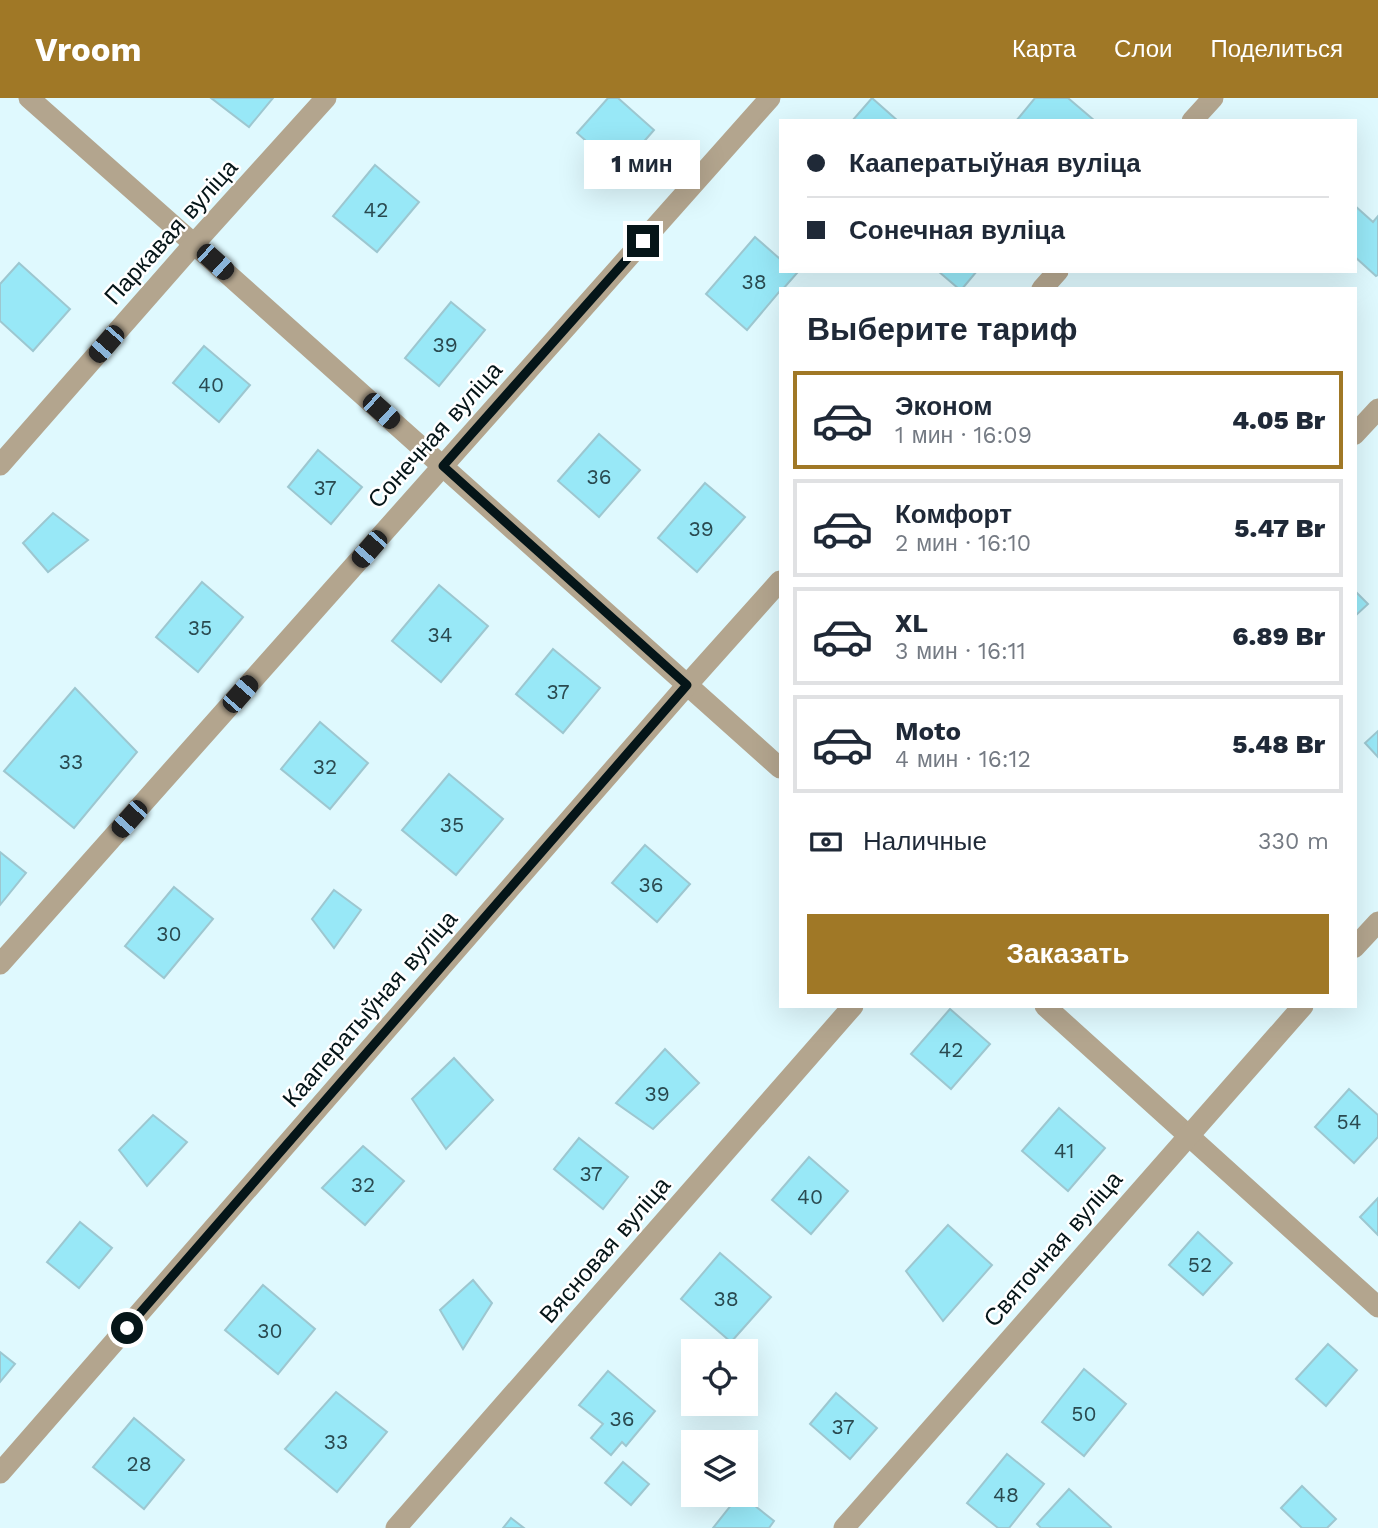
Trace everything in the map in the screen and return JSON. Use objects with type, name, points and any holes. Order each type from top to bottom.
[{"type":"street","points":[[29,98],[779,767]]},
{"type":"street","name":"Паркавая вуліца","points":[[0,464],[326,98]]},
{"type":"street","name":"Сонечная вуліца","points":[[0,964],[770,98]]},
{"type":"street","points":[[1194,119],[1213,98]]},
{"type":"street","points":[[1044,287],[1056,273]]},
{"type":"street","points":[[1357,432],[1378,409]]},
{"type":"street","name":"Кааператыўная вуліца","points":[[0,1473],[779,582]]},
{"type":"street","points":[[1357,945],[1378,922]]},
{"type":"street","name":"Вясновая вуліца","points":[[396,1528],[851,1008]]},
{"type":"street","points":[[1047,1008],[1378,1307]]},
{"type":"street","name":"Святочная вуліца","points":[[844,1528],[1301,1008]]},
{"type":"building","points":[[211,98],[273,98],[249,127]]},
{"type":"building","points":[[608,98],[618,98],[654,130],[619,170],[577,133]]},
{"type":"building","points":[[872,98],[896,119],[854,119]]},
{"type":"building","points":[[1035,98],[1068,98],[1093,119],[1018,119]]},
{"type":"building","points":[[375,165],[419,202],[377,252],[333,216]]},
{"type":"building","points":[[1357,208],[1373,222],[1378,216],[1376,276],[1357,259]]},
{"type":"building","points":[[755,237],[779,258],[779,273],[797,273],[785,287],[779,287],[779,292],[747,330],[706,294]]},
{"type":"building","points":[[19,263],[70,309],[33,351],[0,321],[0,284]]},
{"type":"building","points":[[940,273],[975,273],[964,287],[957,287]]},
{"type":"building","points":[[451,302],[485,330],[439,386],[405,358]]},
{"type":"building","points":[[204,346],[250,385],[219,422],[173,383]]},
{"type":"building","points":[[599,434],[640,470],[599,517],[558,481]]},
{"type":"building","points":[[318,450],[362,487],[331,524],[288,487]]},
{"type":"building","points":[[705,483],[745,517],[697,572],[658,538]]},
{"type":"building","points":[[53,513],[88,540],[48,572],[23,543]]},
{"type":"building","points":[[202,582],[243,617],[198,672],[156,637]]},
{"type":"building","points":[[439,585],[488,626],[441,682],[392,641]]},
{"type":"building","points":[[1357,593],[1368,604],[1357,614]]},
{"type":"building","points":[[553,649],[600,688],[563,733],[516,694]]},
{"type":"building","points":[[75,688],[137,752],[74,828],[4,771]]},
{"type":"building","points":[[320,722],[368,763],[330,809],[281,769]]},
{"type":"building","points":[[1378,731],[1378,757],[1365,743]]},
{"type":"building","points":[[449,774],[503,819],[456,875],[402,830]]},
{"type":"building","points":[[645,845],[690,884],[657,922],[612,883]]},
{"type":"building","points":[[0,852],[26,873],[0,905]]},
{"type":"building","points":[[174,887],[213,919],[164,978],[125,946]]},
{"type":"building","points":[[334,890],[361,910],[334,948],[312,919]]},
{"type":"building","points":[[950,1009],[990,1044],[951,1089],[911,1054]]},
{"type":"building","points":[[665,1049],[699,1083],[653,1129],[616,1103]]},
{"type":"building","points":[[454,1058],[493,1100],[446,1149],[412,1099]]},
{"type":"building","points":[[1349,1089],[1378,1115],[1378,1137],[1354,1163],[1315,1127]]},
{"type":"building","points":[[1059,1108],[1105,1148],[1068,1191],[1022,1151]]},
{"type":"building","points":[[153,1115],[187,1142],[147,1186],[119,1150]]},
{"type":"building","points":[[579,1138],[628,1177],[603,1209],[554,1169]]},
{"type":"building","points":[[363,1146],[404,1181],[365,1225],[322,1188]]},
{"type":"building","points":[[809,1157],[848,1191],[811,1234],[772,1200]]},
{"type":"building","points":[[1378,1198],[1378,1235],[1360,1217]]},
{"type":"building","points":[[80,1222],[112,1248],[79,1288],[47,1262]]},
{"type":"building","points":[[948,1225],[992,1265],[943,1321],[906,1271]]},
{"type":"building","points":[[1198,1232],[1232,1263],[1203,1295],[1169,1265]]},
{"type":"building","points":[[720,1253],[771,1297],[734,1339],[728,1339],[681,1299]]},
{"type":"building","points":[[473,1280],[492,1303],[463,1349],[440,1310]]},
{"type":"building","points":[[263,1285],[315,1329],[278,1374],[225,1330]]},
{"type":"building","points":[[1328,1344],[1357,1370],[1326,1406],[1296,1379]]},
{"type":"building","points":[[0,1352],[15,1364],[0,1382]]},
{"type":"building","points":[[1084,1369],[1126,1404],[1084,1456],[1042,1422]]},
{"type":"building","points":[[608,1371],[655,1411],[626,1446],[622,1442],[611,1455],[591,1438],[603,1424],[579,1405]]},
{"type":"building","points":[[336,1392],[387,1432],[337,1492],[285,1449]]},
{"type":"building","points":[[836,1393],[877,1428],[850,1459],[810,1424]]},
{"type":"building","points":[[134,1418],[184,1460],[144,1509],[93,1467]]},
{"type":"building","points":[[1007,1454],[1044,1484],[1009,1528],[998,1528],[967,1503]]},
{"type":"building","points":[[623,1462],[649,1484],[631,1505],[605,1483]]},
{"type":"building","points":[[1302,1486],[1336,1519],[1327,1528],[1302,1528],[1281,1508]]},
{"type":"building","points":[[1069,1489],[1111,1527],[1041,1528],[1037,1524]]},
{"type":"building","points":[[730,1507],[756,1507],[774,1521],[769,1528],[713,1528]]},
{"type":"building","points":[[511,1518],[524,1528],[503,1528]]},
{"type":"route","points":[[127,1328],[687,685],[443,466],[643,241]]}]
